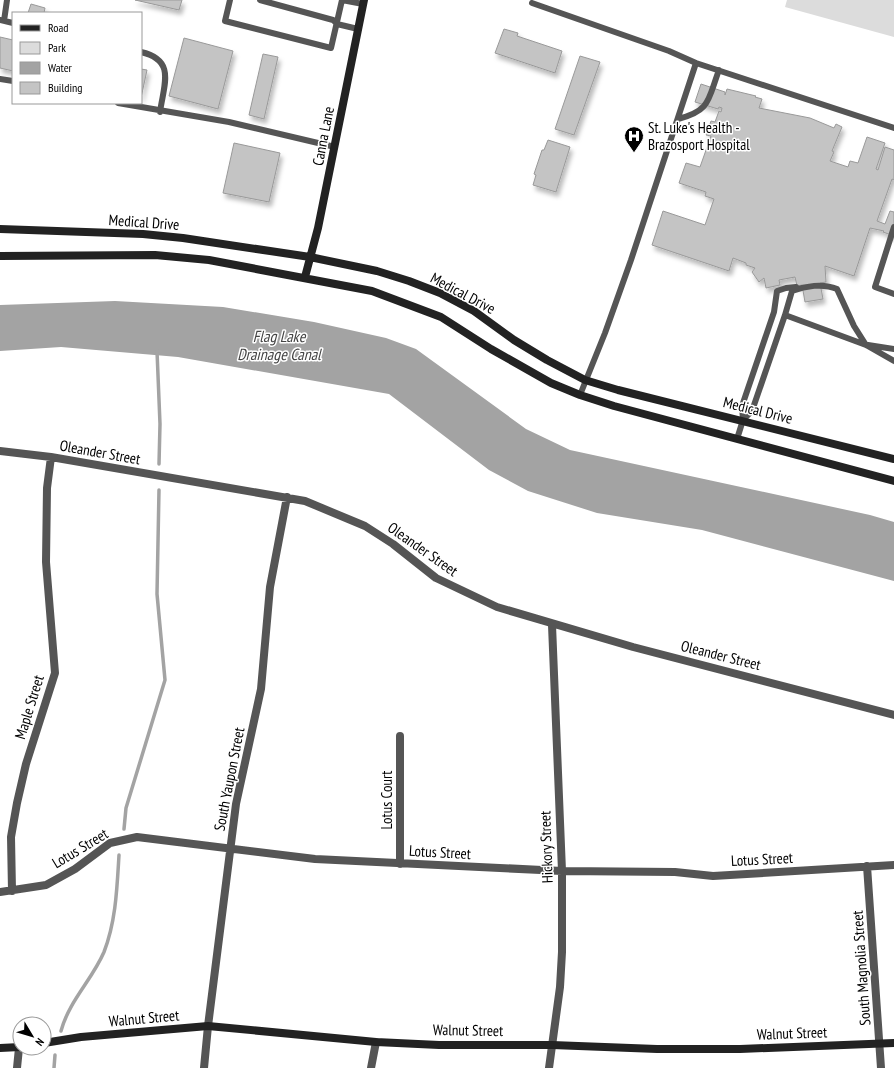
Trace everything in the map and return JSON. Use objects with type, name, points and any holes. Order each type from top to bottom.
[{"type":"street","name":"Canna Lane","points":[[304,277],[310,258],[335,147],[364,2]]},
{"type":"street","name":"Medical Drive","points":[[0,229],[143,234],[310,258],[377,271],[440,293],[474,311],[514,340],[547,360],[585,380],[618,390],[894,458]]},
{"type":"street","name":"Medical Drive","points":[[0,256],[155,255],[209,260],[372,291],[419,307],[441,317],[525,369],[580,395],[894,481]]},
{"type":"street","name":"Oleander Street","points":[[0,451],[51,457],[305,501],[365,526],[393,544],[430,574],[461,592],[497,607],[552,625],[894,715]]},
{"type":"street","name":"Maple Street","points":[[12,891],[11,837],[17,803],[26,764],[55,673],[46,562],[47,488],[51,457]]},
{"type":"street","name":"South Yaupon Street","points":[[204,1068],[236,804],[261,689],[270,587],[287,497]]},
{"type":"street","name":"Hickory Street","points":[[549,1068],[561,966],[562,872],[552,625]]},
{"type":"street","name":"Lotus Court","points":[[400,736],[400,864]]},
{"type":"street","name":"Lotus Street","points":[[0,892],[46,885],[75,869],[110,843],[138,836],[315,859],[562,872],[675,872],[713,876],[894,865]]},
{"type":"street","name":"South Magnolia Street","points":[[868,866],[881,1068]]},
{"type":"street","name":"Walnut Street","points":[[52,1042],[81,1037],[208,1026],[376,1042],[439,1045],[552,1045],[664,1049],[740,1049],[894,1043]]},
{"type":"street","points":[[371,1068],[376,1042]]},
{"type":"street","points":[[0,1048],[12,1048]]},
{"type":"street","points":[[17,1068],[19,1056]]},
{"type":"lane","points":[[7,0],[2,20],[12,23]]},
{"type":"lane","points":[[230,0],[225,21],[330,48],[342,0],[364,2]]},
{"type":"lane","points":[[260,0],[333,20],[337,24],[358,29]]},
{"type":"lane","points":[[532,3],[669,51],[696,63],[894,128]]},
{"type":"lane","points":[[142,52],[158,58],[163,63],[166,70],[160,112]]},
{"type":"lane","points":[[580,395],[621,288],[696,63]]},
{"type":"lane","points":[[678,119],[693,115],[702,110],[719,70]]},
{"type":"lane","points":[[0,79],[12,81]]},
{"type":"lane","points":[[123,104],[160,112],[229,122],[335,147]]},
{"type":"lane","points":[[894,226],[875,287],[894,294]]},
{"type":"lane","points":[[743,420],[752,411],[786,315],[792,291],[804,286]]},
{"type":"lane","points":[[737,439],[743,420],[742,406],[774,312],[777,291],[786,288],[804,286],[832,287],[837,289],[854,326],[866,345],[894,349]]},
{"type":"lane","points":[[786,315],[866,345],[894,361]]},
{"type":"green space","points":[[787,0],[894,0],[894,37],[785,7]]},
{"type":"water","name":"Flag Lake Drainage Canal","points":[[115,301],[223,307],[314,322],[386,338],[416,349],[526,429],[570,450],[870,515],[894,522],[894,581],[702,530],[597,513],[528,491],[489,470],[389,394],[178,357],[61,347],[0,351],[0,305]]},
{"type":"building","points":[[135,0],[182,0],[179,10]]},
{"type":"building","points":[[31,4],[45,8],[44,12],[28,12]]},
{"type":"building","points":[[504,29],[518,33],[517,36],[562,51],[555,73],[495,53]]},
{"type":"building","points":[[0,37],[12,40],[12,71],[0,68]]},
{"type":"building","points":[[184,38],[233,51],[218,109],[169,96]]},
{"type":"building","points":[[263,54],[278,57],[264,119],[249,115]]},
{"type":"building","points":[[580,56],[600,62],[574,135],[555,129]]},
{"type":"building","points":[[142,69],[147,70],[142,93]]},
{"type":"building","points":[[701,84],[725,92],[725,95],[727,89],[756,96],[755,97],[762,99],[759,108],[810,118],[834,128],[836,124],[842,127],[832,151],[834,152],[830,161],[848,167],[850,161],[858,163],[867,137],[885,143],[876,169],[878,170],[885,147],[894,150],[894,180],[892,179],[877,221],[885,224],[890,211],[894,212],[894,236],[883,232],[884,231],[870,228],[854,276],[825,266],[826,282],[820,283],[823,299],[805,302],[802,285],[797,286],[795,277],[779,280],[780,285],[766,288],[764,278],[759,282],[752,272],[755,268],[733,258],[729,271],[652,245],[663,211],[705,225],[714,199],[705,196],[706,192],[679,183],[686,163],[700,167],[711,136],[706,135],[711,121],[715,122],[719,111],[721,112],[722,108],[719,107],[718,109],[695,102]]},
{"type":"building","points":[[548,140],[570,147],[556,192],[533,185],[536,175],[534,174],[542,150],[544,150]]},
{"type":"building","points":[[234,143],[280,153],[269,202],[223,193]]},
{"type":"waterway","points":[[157,351],[160,424],[159,464]]},
{"type":"waterway","points":[[124,829],[126,808],[165,680],[157,594],[159,490]]},
{"type":"waterway","points":[[61,1031],[69,1010],[99,962],[108,940],[115,904],[119,855]]},
{"type":"waterway","points":[[54,1068],[55,1055]]},
{"type":"place","name":"St. Luke's Health - Brazosport Hospital","points":[[634,153]]}]
